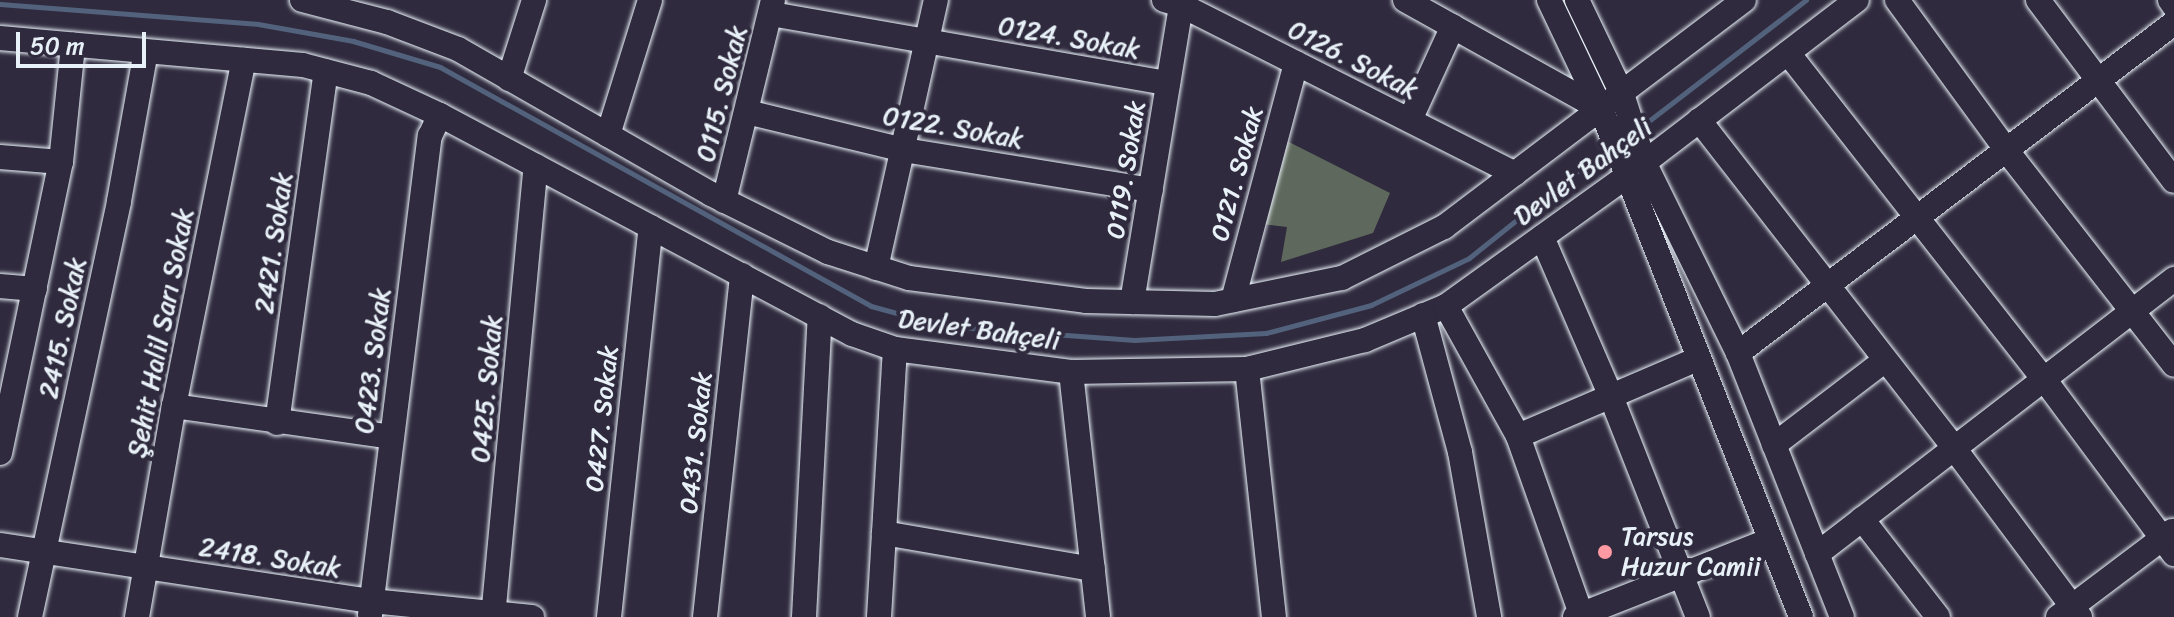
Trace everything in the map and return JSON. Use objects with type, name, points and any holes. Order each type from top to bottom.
[{"type":"street","name":"Devlet Bahçeli","points":[[302,0],[389,11],[724,201],[828,252],[876,268],[909,278],[1086,301],[1215,304],[1342,278],[1444,227],[1744,0]]},
{"type":"street","points":[[509,79],[534,0]]},
{"type":"street","points":[[608,135],[650,0]]},
{"type":"street","points":[[876,268],[936,0]]},
{"type":"street","points":[[1405,0],[1601,109]]},
{"type":"street","points":[[1549,0],[1601,109],[1738,353],[1842,617]]},
{"type":"street","points":[[1577,0],[1622,94],[1636,168],[1698,359],[1801,617]]},
{"type":"street","name":"Devlet Bahçeli","points":[[0,38],[303,65],[371,83],[440,115],[852,334],[895,349],[1071,372],[1247,369],[1365,340],[1434,311],[1636,168],[1857,0]]},
{"type":"street","points":[[1897,0],[2007,151],[2174,365]]},
{"type":"street","points":[[2038,0],[2174,181]]},
{"type":"street","points":[[2170,0],[2174,6]]},
{"type":"street","name":"0126. Sokak","points":[[1176,2],[1515,174]]},
{"type":"street","name":"0119. Sokak","points":[[1132,302],[1168,83],[1176,2]]},
{"type":"street","name":"0124. Sokak","points":[[772,7],[928,42],[1168,83]]},
{"type":"street","name":"0115. Sokak","points":[[724,201],[772,7]]},
{"type":"street","points":[[1738,353],[2174,23]]},
{"type":"street","points":[[1410,120],[1453,26]]},
{"type":"street","points":[[0,453],[61,162],[73,45]]},
{"type":"street","name":"2415. Sokak","points":[[30,617],[119,201],[146,51]]},
{"type":"street","points":[[1699,120],[1954,448],[2070,614],[2170,540],[1788,53]]},
{"type":"street","name":"Şehit Halil Sarı Sokak","points":[[137,617],[174,406],[244,60]]},
{"type":"street","name":"0121. Sokak","points":[[1233,300],[1296,63]]},
{"type":"street","name":"2421. Sokak","points":[[277,423],[326,71]]},
{"type":"street","name":"0122. Sokak","points":[[747,112],[904,150],[1151,190]]},
{"type":"street","name":"0423. Sokak","points":[[370,609],[430,136],[440,115]]},
{"type":"street","points":[[0,157],[61,162]]},
{"type":"street","name":"0425. Sokak","points":[[493,615],[536,166]]},
{"type":"street","name":"0427. Sokak","points":[[609,617],[651,227]]},
{"type":"street","points":[[1542,237],[1612,399],[1698,617]]},
{"type":"street","name":"0431. Sokak","points":[[705,617],[742,275]]},
{"type":"street","points":[[1817,554],[2174,279]]},
{"type":"street","points":[[0,286],[35,289]]},
{"type":"street","points":[[1434,311],[1518,436],[1579,616],[1770,540]]},
{"type":"street","points":[[1434,311],[1489,617]]},
{"type":"street","points":[[804,617],[820,316]]},
{"type":"street","points":[[879,617],[895,349]]},
{"type":"street","points":[[1518,436],[1612,399],[1698,359]]},
{"type":"street","points":[[1774,445],[1885,360]]},
{"type":"street","points":[[1247,369],[1274,617]]},
{"type":"street","points":[[1071,372],[1098,617]]},
{"type":"street","points":[[174,406],[392,437]]},
{"type":"street","points":[[1862,519],[1938,617]]},
{"type":"street","points":[[884,533],[1093,569]]},
{"type":"street","name":"2418. Sokak","points":[[0,545],[146,567],[370,609],[532,617]]},
{"type":"green space","points":[[1283,139],[1390,193],[1373,233],[1281,262],[1287,227],[1261,224]]},
{"type":"waterway","points":[[1650,120],[1806,0]]},
{"type":"waterway","points":[[0,4],[258,24],[353,41],[440,67],[871,306],[944,326],[1134,340],[1266,333],[1371,305],[1469,258],[1585,165]]},
{"type":"place","name":"Tarsus Huzur Camii","points":[[1605,552]]}]
